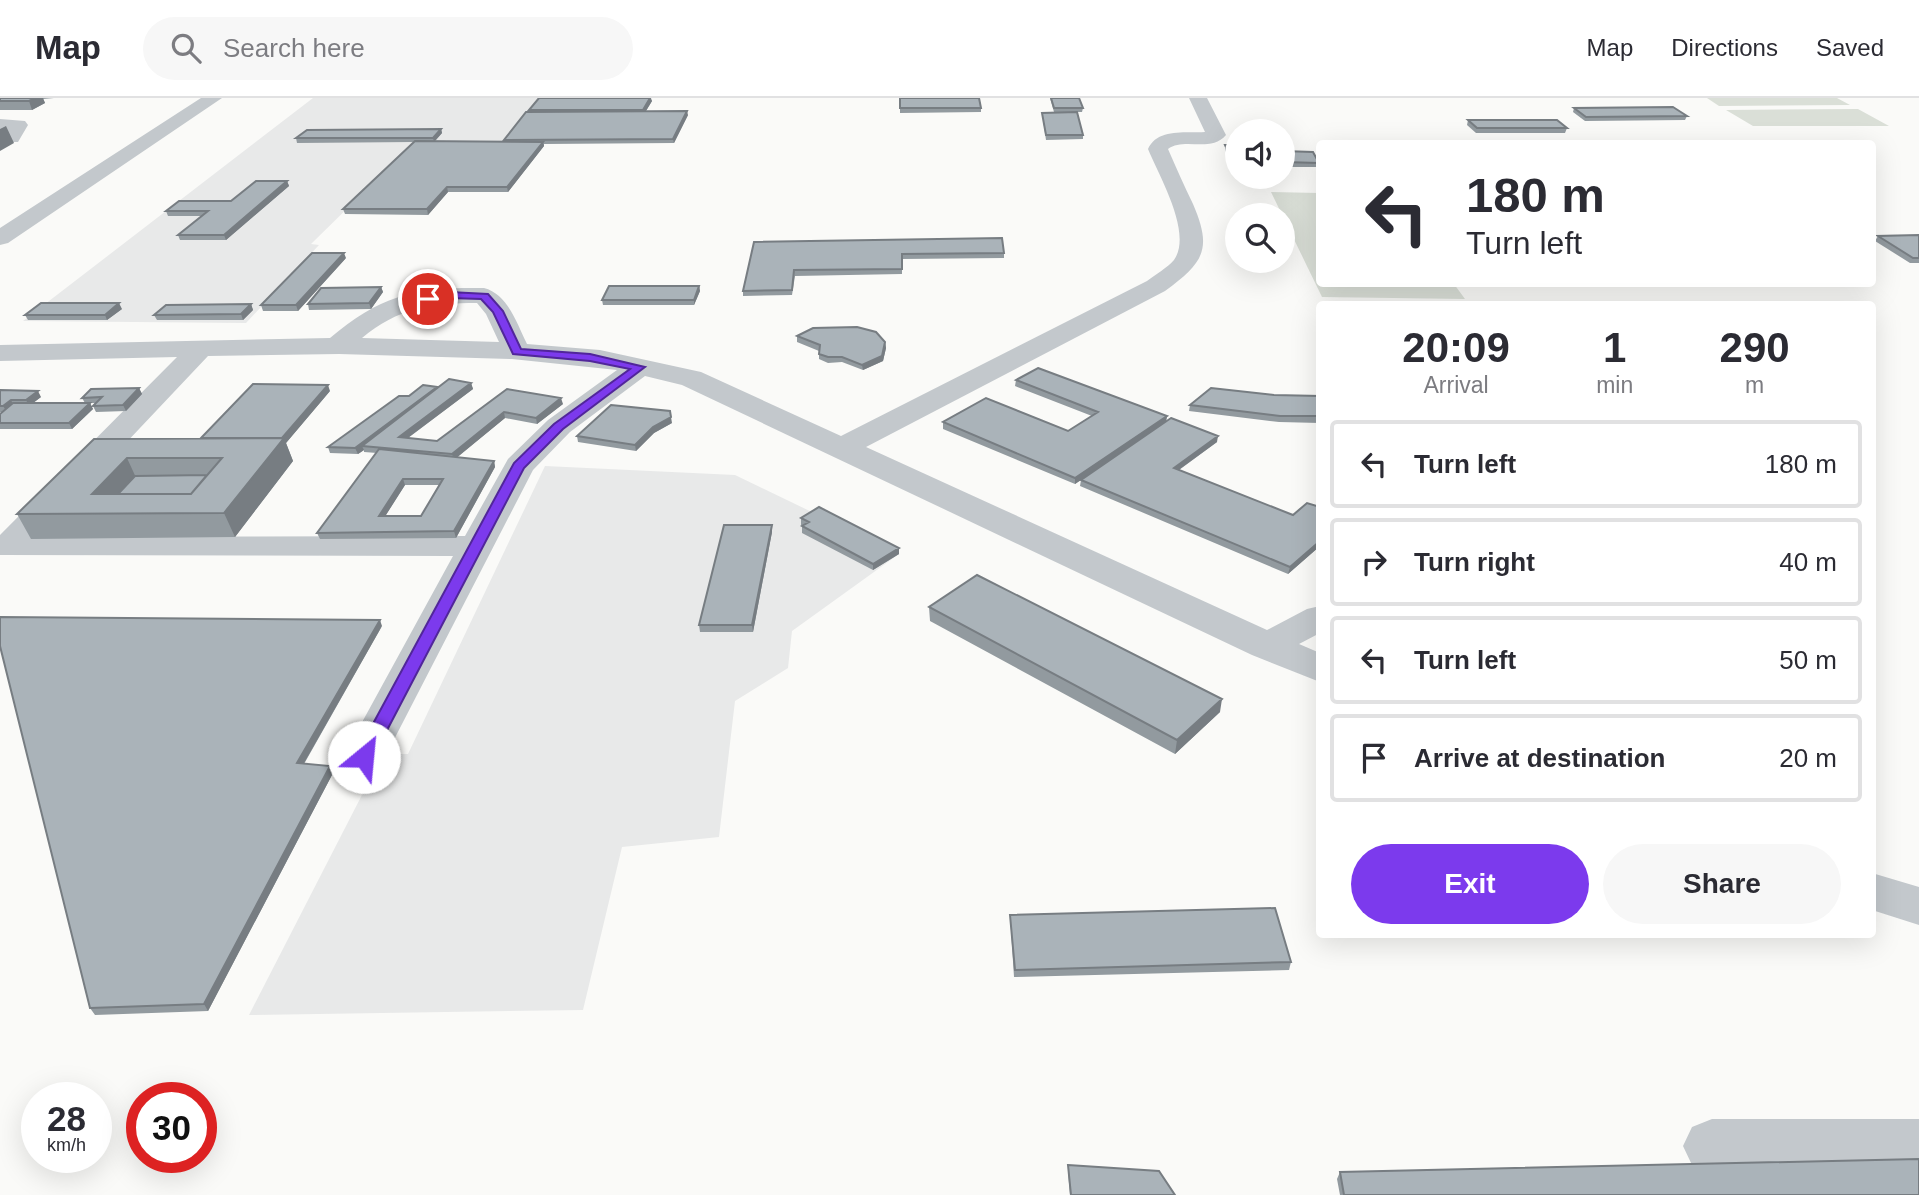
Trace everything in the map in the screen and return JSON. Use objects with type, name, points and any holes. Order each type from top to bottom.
[{"type":"street","points":[[0,238],[213,98]]},
{"type":"street","points":[[840,447],[1156,286],[1185,265],[1192,242],[1192,229],[1158,149],[1160,144],[1171,139],[1211,138],[1216,135],[1198,98]]},
{"type":"street","points":[[336,347],[376,315],[407,303],[449,295],[484,296],[498,311],[517,352]]},
{"type":"street","points":[[0,354],[336,347],[517,352],[590,357],[691,378],[1316,667]]},
{"type":"street","points":[[199,350],[8,547],[476,546]]},
{"type":"street","points":[[364,757],[519,466],[559,426],[639,367]]},
{"type":"street","points":[[1266,646],[1316,619]]},
{"type":"street","points":[[1876,892],[1919,906]]},
{"type":"street","points":[[1712,1146],[1919,1146]]},
{"type":"shaded area","points":[[313,98],[539,98],[500,144],[413,144],[311,244],[319,245],[246,323],[23,321]]},
{"type":"shaded area","points":[[1707,98],[1837,98],[1850,105],[1719,106]]},
{"type":"shaded area","points":[[1858,109],[1889,126],[1753,126],[1726,110]]},
{"type":"shaded area","points":[[1271,192],[1316,193],[1316,285],[1295,241],[1295,203],[1276,203]]},
{"type":"shaded area","points":[[1317,287],[1456,287],[1465,299],[1322,297]]},
{"type":"shaded area","points":[[545,466],[735,475],[899,554],[792,631],[788,668],[735,701],[719,837],[622,847],[583,1010],[249,1015],[383,754],[408,754]]},
{"type":"building","points":[[0,98],[35,98],[29,101],[0,101]]},
{"type":"building","points":[[539,98],[650,98],[643,110],[529,110]]},
{"type":"building","points":[[900,98],[979,98],[981,108],[900,108]]},
{"type":"building","points":[[1051,98],[1079,98],[1083,108],[1054,108]]},
{"type":"building","points":[[1673,107],[1687,116],[1586,117],[1574,108]]},
{"type":"building","points":[[687,111],[673,139],[504,140],[526,112]]},
{"type":"building","points":[[1077,112],[1083,135],[1046,135],[1042,113]]},
{"type":"building","points":[[1468,120],[1557,120],[1567,128],[1477,128]]},
{"type":"building","points":[[441,129],[433,138],[296,138],[307,130]]},
{"type":"building","points":[[415,141],[543,142],[507,187],[447,187],[427,209],[343,209]]},
{"type":"building","points":[[1295,151],[1313,152],[1316,163],[1295,162]]},
{"type":"building","points":[[256,181],[287,181],[224,235],[178,235],[208,211],[166,211],[179,201],[231,201]]},
{"type":"building","points":[[1919,235],[1919,258],[1913,258],[1878,236]]},
{"type":"building","points":[[1002,238],[1004,253],[902,254],[902,269],[794,270],[792,290],[743,291],[754,242]]},
{"type":"building","points":[[312,253],[344,253],[296,305],[261,305]]},
{"type":"building","points":[[609,286],[699,286],[694,300],[602,300]]},
{"type":"building","points":[[381,287],[369,303],[308,304],[321,288]]},
{"type":"building","points":[[41,303],[119,303],[105,315],[25,315]]},
{"type":"building","points":[[251,304],[241,314],[154,315],[166,305]]},
{"type":"building","points":[[857,327],[876,332],[885,342],[882,356],[862,365],[842,357],[819,354],[820,345],[797,336],[813,328]]},
{"type":"building","points":[[1038,368],[1167,416],[1075,478],[943,422],[986,398],[1068,431],[1098,412],[1016,380]]},
{"type":"building","points":[[449,379],[471,383],[399,437],[437,441],[507,389],[561,398],[536,418],[504,412],[452,454],[362,446]]},
{"type":"building","points":[[253,384],[328,385],[282,438],[201,438]]},
{"type":"building","points":[[423,385],[437,387],[355,448],[328,447],[399,396],[409,396]]},
{"type":"building","points":[[139,388],[123,405],[93,406],[102,397],[82,398],[91,389]]},
{"type":"building","points":[[1211,388],[1274,395],[1316,396],[1316,416],[1280,416],[1190,405]]},
{"type":"building","points":[[0,390],[38,391],[26,400],[11,400],[0,406]]},
{"type":"building","points":[[13,403],[90,403],[69,423],[0,423],[0,414]]},
{"type":"building","points":[[611,405],[670,411],[671,417],[653,427],[635,445],[577,436]]},
{"type":"building","points":[[1171,418],[1218,436],[1174,468],[1293,515],[1307,503],[1316,506],[1316,544],[1290,567],[1081,480]]},
{"type":"building","points":[[284,438],[224,513],[17,514],[94,439]],"holes":[[[127,458],[222,458],[191,494],[92,494]]]},
{"type":"building","points":[[379,449],[494,461],[454,531],[317,533]],"holes":[[[403,479],[443,479],[421,516],[379,516]]]},
{"type":"building","points":[[207,475],[191,494],[118,494],[135,476]]},
{"type":"building","points":[[819,507],[899,548],[873,564],[802,526],[809,522],[801,518]]},
{"type":"building","points":[[724,525],[772,525],[752,625],[699,625]]},
{"type":"building","points":[[977,575],[1222,699],[1177,740],[929,607]]},
{"type":"building","points":[[0,617],[380,620],[297,763],[330,766],[204,1004],[90,1008],[0,646]]},
{"type":"building","points":[[1275,908],[1291,962],[1015,970],[1010,915]]},
{"type":"building","points":[[1919,1159],[1919,1195],[1344,1195],[1340,1172]]},
{"type":"building","points":[[1068,1165],[1159,1171],[1175,1195],[1071,1195]]},
{"type":"route","points":[[364,757],[519,466],[559,426],[639,367],[590,357],[517,352],[498,311],[484,296],[449,295],[428,299]]}]
